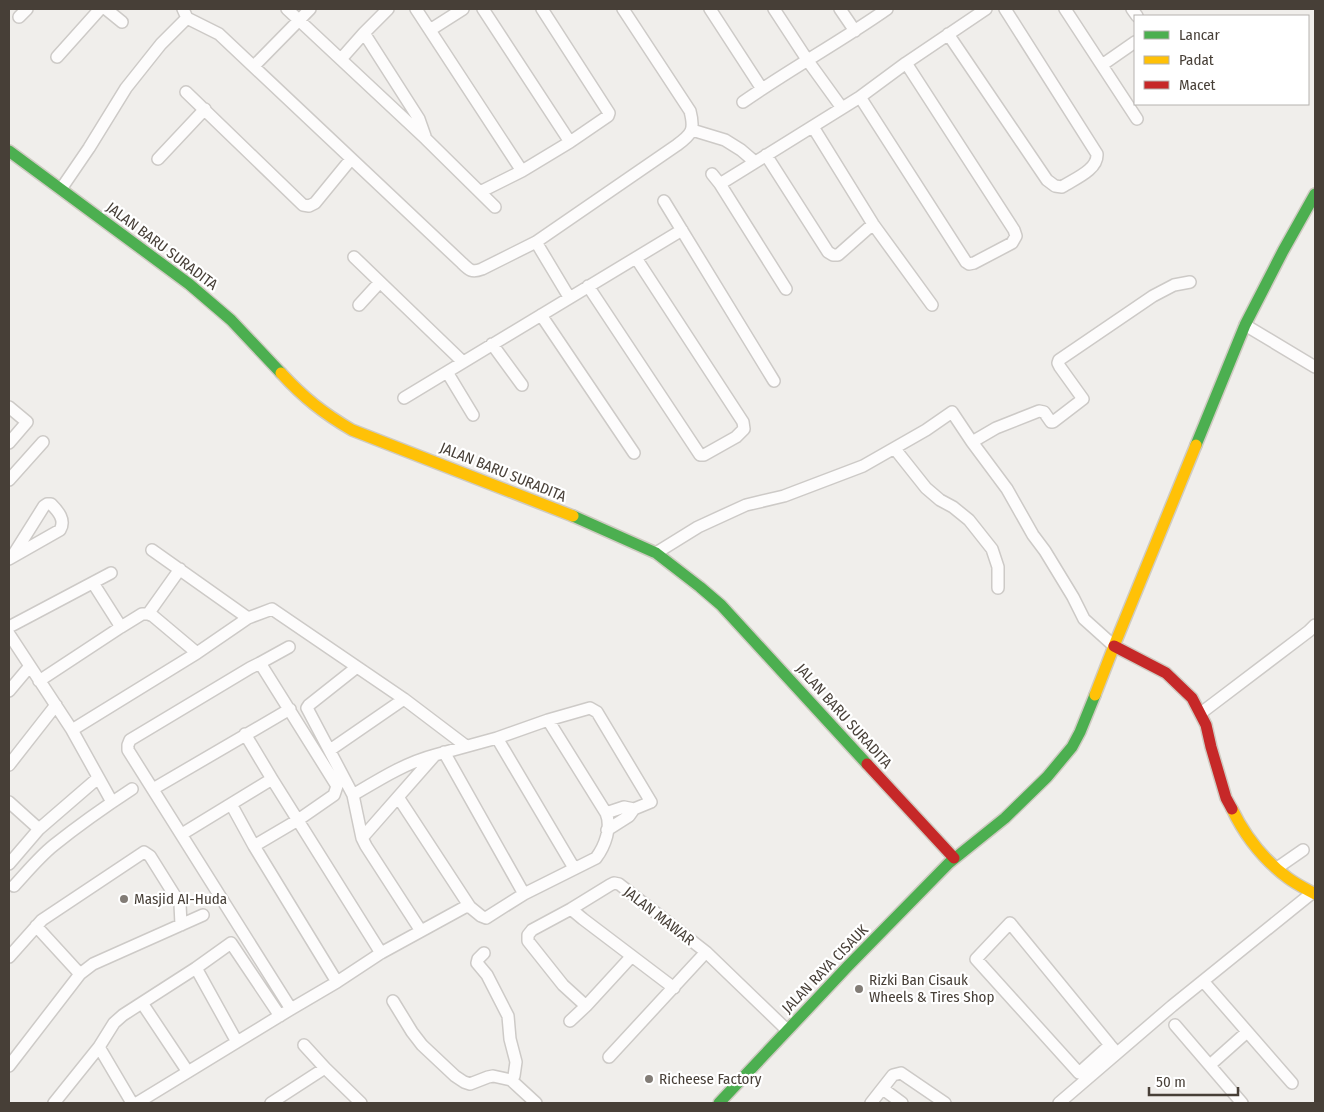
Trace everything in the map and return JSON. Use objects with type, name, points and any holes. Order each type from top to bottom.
[{"type":"main road","name":"JALAN BARU SURADITA","points":[[9,151],[189,284],[231,320],[293,386],[315,406],[340,423],[352,430],[566,513],[656,553],[721,605],[954,858]]},
{"type":"main road","name":"JALAN RAYA CISAUK","points":[[719,1103],[848,966],[954,858],[1005,818],[1046,777],[1072,747],[1100,684],[1245,325],[1315,194]]},
{"type":"main road","points":[[1114,646],[1166,673],[1192,698],[1206,725],[1226,798],[1247,835],[1263,857],[1289,879],[1314,894]]},
{"type":"street","points":[[57,57],[100,9]]},
{"type":"street","points":[[106,9],[122,22]]},
{"type":"street","points":[[287,9],[426,139],[495,207]]},
{"type":"street","points":[[254,66],[310,9]]},
{"type":"street","points":[[341,59],[388,9]]},
{"type":"street","points":[[416,9],[522,171]]},
{"type":"street","points":[[430,30],[463,9]]},
{"type":"street","points":[[483,9],[570,142]]},
{"type":"street","points":[[480,192],[522,171],[570,142],[606,118],[609,113],[542,9]]},
{"type":"street","points":[[61,189],[126,88],[185,13],[219,34],[470,270],[482,270],[536,242],[690,135],[692,122],[690,111],[623,9]]},
{"type":"street","points":[[710,9],[762,88]]},
{"type":"street","points":[[774,9],[842,108]]},
{"type":"street","points":[[840,9],[855,31]]},
{"type":"street","points":[[743,102],[887,9]]},
{"type":"street","points":[[720,184],[860,97],[906,63],[986,9]]},
{"type":"street","points":[[948,34],[1047,180],[1055,186],[1062,187],[1092,168],[1097,160],[1096,154],[1005,9]]},
{"type":"street","points":[[1065,9],[1137,119]]},
{"type":"street","points":[[364,33],[419,119],[426,139]]},
{"type":"street","points":[[1102,65],[1134,43]]},
{"type":"street","points":[[860,97],[966,262],[969,264],[974,263],[1012,243],[1016,236],[1014,230],[906,63]]},
{"type":"street","points":[[186,92],[303,205],[309,206],[315,203],[351,159]]},
{"type":"street","points":[[158,159],[205,109]]},
{"type":"street","points":[[813,127],[874,224],[932,305]]},
{"type":"street","points":[[692,130],[726,140],[755,162]]},
{"type":"street","points":[[766,155],[828,252],[838,256],[874,224]]},
{"type":"street","points":[[712,174],[786,289]]},
{"type":"street","points":[[664,201],[774,381]]},
{"type":"street","points":[[404,398],[682,230]]},
{"type":"street","points":[[536,242],[570,298]]},
{"type":"street","points":[[354,257],[463,362]]},
{"type":"street","points":[[588,286],[700,454],[704,455],[736,437],[744,429],[743,422],[636,258]]},
{"type":"street","points":[[359,305],[380,282]]},
{"type":"street","points":[[972,442],[996,428],[1039,411],[1044,412],[1051,422],[1054,422],[1083,399],[1060,367],[1059,360],[1153,296],[1174,285],[1190,282]]},
{"type":"street","points":[[541,315],[634,453]]},
{"type":"street","points":[[1245,325],[1315,368]]},
{"type":"street","points":[[492,344],[522,385]]},
{"type":"street","points":[[447,372],[473,415]]},
{"type":"street","points":[[9,407],[27,422],[9,443]]},
{"type":"street","points":[[656,553],[698,527],[746,505],[794,492],[863,466],[926,430],[952,412],[1007,489],[1033,535],[1073,597],[1084,619],[1114,646]]},
{"type":"street","points":[[9,480],[42,442]]},
{"type":"street","points":[[894,449],[926,488],[969,520],[992,549],[998,567],[998,588]]},
{"type":"street","points":[[52,504],[62,521],[63,525],[60,530],[11,558],[44,506],[52,504]]},
{"type":"street","points":[[152,550],[248,618]]},
{"type":"street","points":[[148,614],[180,569]]},
{"type":"street","points":[[9,627],[111,574]]},
{"type":"street","points":[[93,583],[121,626]]},
{"type":"street","points":[[72,730],[197,653],[248,618],[272,609],[404,699],[466,746]]},
{"type":"street","points":[[39,681],[142,614],[154,616],[197,653]]},
{"type":"street","points":[[1201,713],[1310,631],[1315,625]]},
{"type":"street","points":[[9,634],[72,730],[112,802]]},
{"type":"street","points":[[289,647],[250,668],[130,740],[128,750],[291,1009]]},
{"type":"street","points":[[254,846],[298,820],[334,795],[337,786],[260,663]]},
{"type":"street","points":[[9,691],[30,666]]},
{"type":"street","points":[[357,667],[307,708],[354,794],[362,838],[366,846],[421,930]]},
{"type":"street","points":[[330,750],[404,699]]},
{"type":"street","points":[[9,766],[56,705]]},
{"type":"street","points":[[354,794],[390,773],[420,759],[498,738],[548,720],[590,708],[597,712],[651,802],[634,810],[629,816],[608,830]]},
{"type":"street","points":[[153,789],[290,709]]},
{"type":"street","points":[[398,797],[470,907],[486,918],[524,894],[596,858],[604,847],[608,830],[606,813],[548,720]]},
{"type":"street","points":[[245,734],[381,953]]},
{"type":"street","points":[[498,738],[574,868]]},
{"type":"street","points":[[362,838],[439,753]]},
{"type":"street","points":[[439,753],[524,894]]},
{"type":"street","points":[[9,864],[39,829],[98,778]]},
{"type":"street","points":[[182,834],[272,779]]},
{"type":"street","points":[[14,886],[54,845],[132,789]]},
{"type":"street","points":[[9,802],[39,829]]},
{"type":"street","points":[[231,804],[254,846],[337,982]]},
{"type":"street","points":[[606,813],[624,807],[634,810]]},
{"type":"street","points":[[1276,868],[1303,850]]},
{"type":"street","points":[[9,957],[42,920],[144,852],[150,856],[180,904],[181,925]]},
{"type":"street","name":"JALAN MAWAR","points":[[586,1006],[563,985],[528,941],[528,935],[532,930],[614,883],[619,884],[706,952],[787,1030]]},
{"type":"street","points":[[1114,1049],[1010,923],[976,959],[1079,1073],[1114,1049],[1314,894]]},
{"type":"street","points":[[137,1103],[337,982],[381,953],[465,907],[470,907]]},
{"type":"street","points":[[571,909],[631,957],[674,988]]},
{"type":"street","points":[[9,1066],[80,974],[93,964],[203,915]]},
{"type":"street","points":[[36,926],[80,974]]},
{"type":"street","points":[[54,1103],[123,1014],[196,968],[231,943],[280,1016]]},
{"type":"street","points":[[609,1057],[706,952]]},
{"type":"street","points":[[484,953],[477,963],[487,975],[508,1016],[510,1039],[516,1062],[514,1076],[511,1080]]},
{"type":"street","points":[[570,1021],[631,957]]},
{"type":"street","points":[[196,968],[237,1042]]},
{"type":"street","points":[[1203,981],[1292,1083]]},
{"type":"street","points":[[393,1001],[422,1045],[455,1076],[470,1084],[493,1076],[511,1080],[536,1103]]},
{"type":"street","points":[[142,1003],[188,1072]]},
{"type":"street","points":[[1176,1025],[1242,1103]]},
{"type":"street","points":[[1210,1065],[1248,1032]]},
{"type":"street","points":[[304,1045],[361,1103]]},
{"type":"street","points":[[99,1047],[132,1103]]},
{"type":"street","points":[[1059,1103],[1114,1049]]},
{"type":"street","points":[[271,1103],[325,1068]]},
{"type":"street","points":[[871,1103],[893,1075],[901,1073],[945,1103]]},
{"type":"street","points":[[883,1089],[902,1103]]},
{"type":"traffic: fast","points":[[9,151],[189,284],[231,320],[281,373]]},
{"type":"traffic: fast","points":[[1196,445],[1245,325],[1315,194]]},
{"type":"traffic: fast","points":[[573,516],[656,553],[700,587],[721,605],[867,764]]},
{"type":"traffic: fast","points":[[719,1103],[848,966],[949,863],[1005,818],[1047,777],[1072,747],[1095,695]]},
{"type":"traffic: slow","points":[[281,373],[314,404],[352,430],[573,516]]},
{"type":"traffic: slow","points":[[1095,695],[1196,445]]},
{"type":"traffic: slow","points":[[1232,809],[1249,838],[1263,855],[1279,871],[1315,894]]},
{"type":"traffic: jam","points":[[1114,646],[1166,673],[1192,698],[1206,725],[1226,798],[1232,809]]},
{"type":"traffic: jam","points":[[867,764],[954,858]]},
{"type":"place","name":"Masjid AI-Huda","points":[[124,899]]},
{"type":"place","name":"Rizki Ban Cisauk Wheels & Tires Shop","points":[[859,989]]},
{"type":"place","name":"Richeese Factory","points":[[649,1079]]}]
